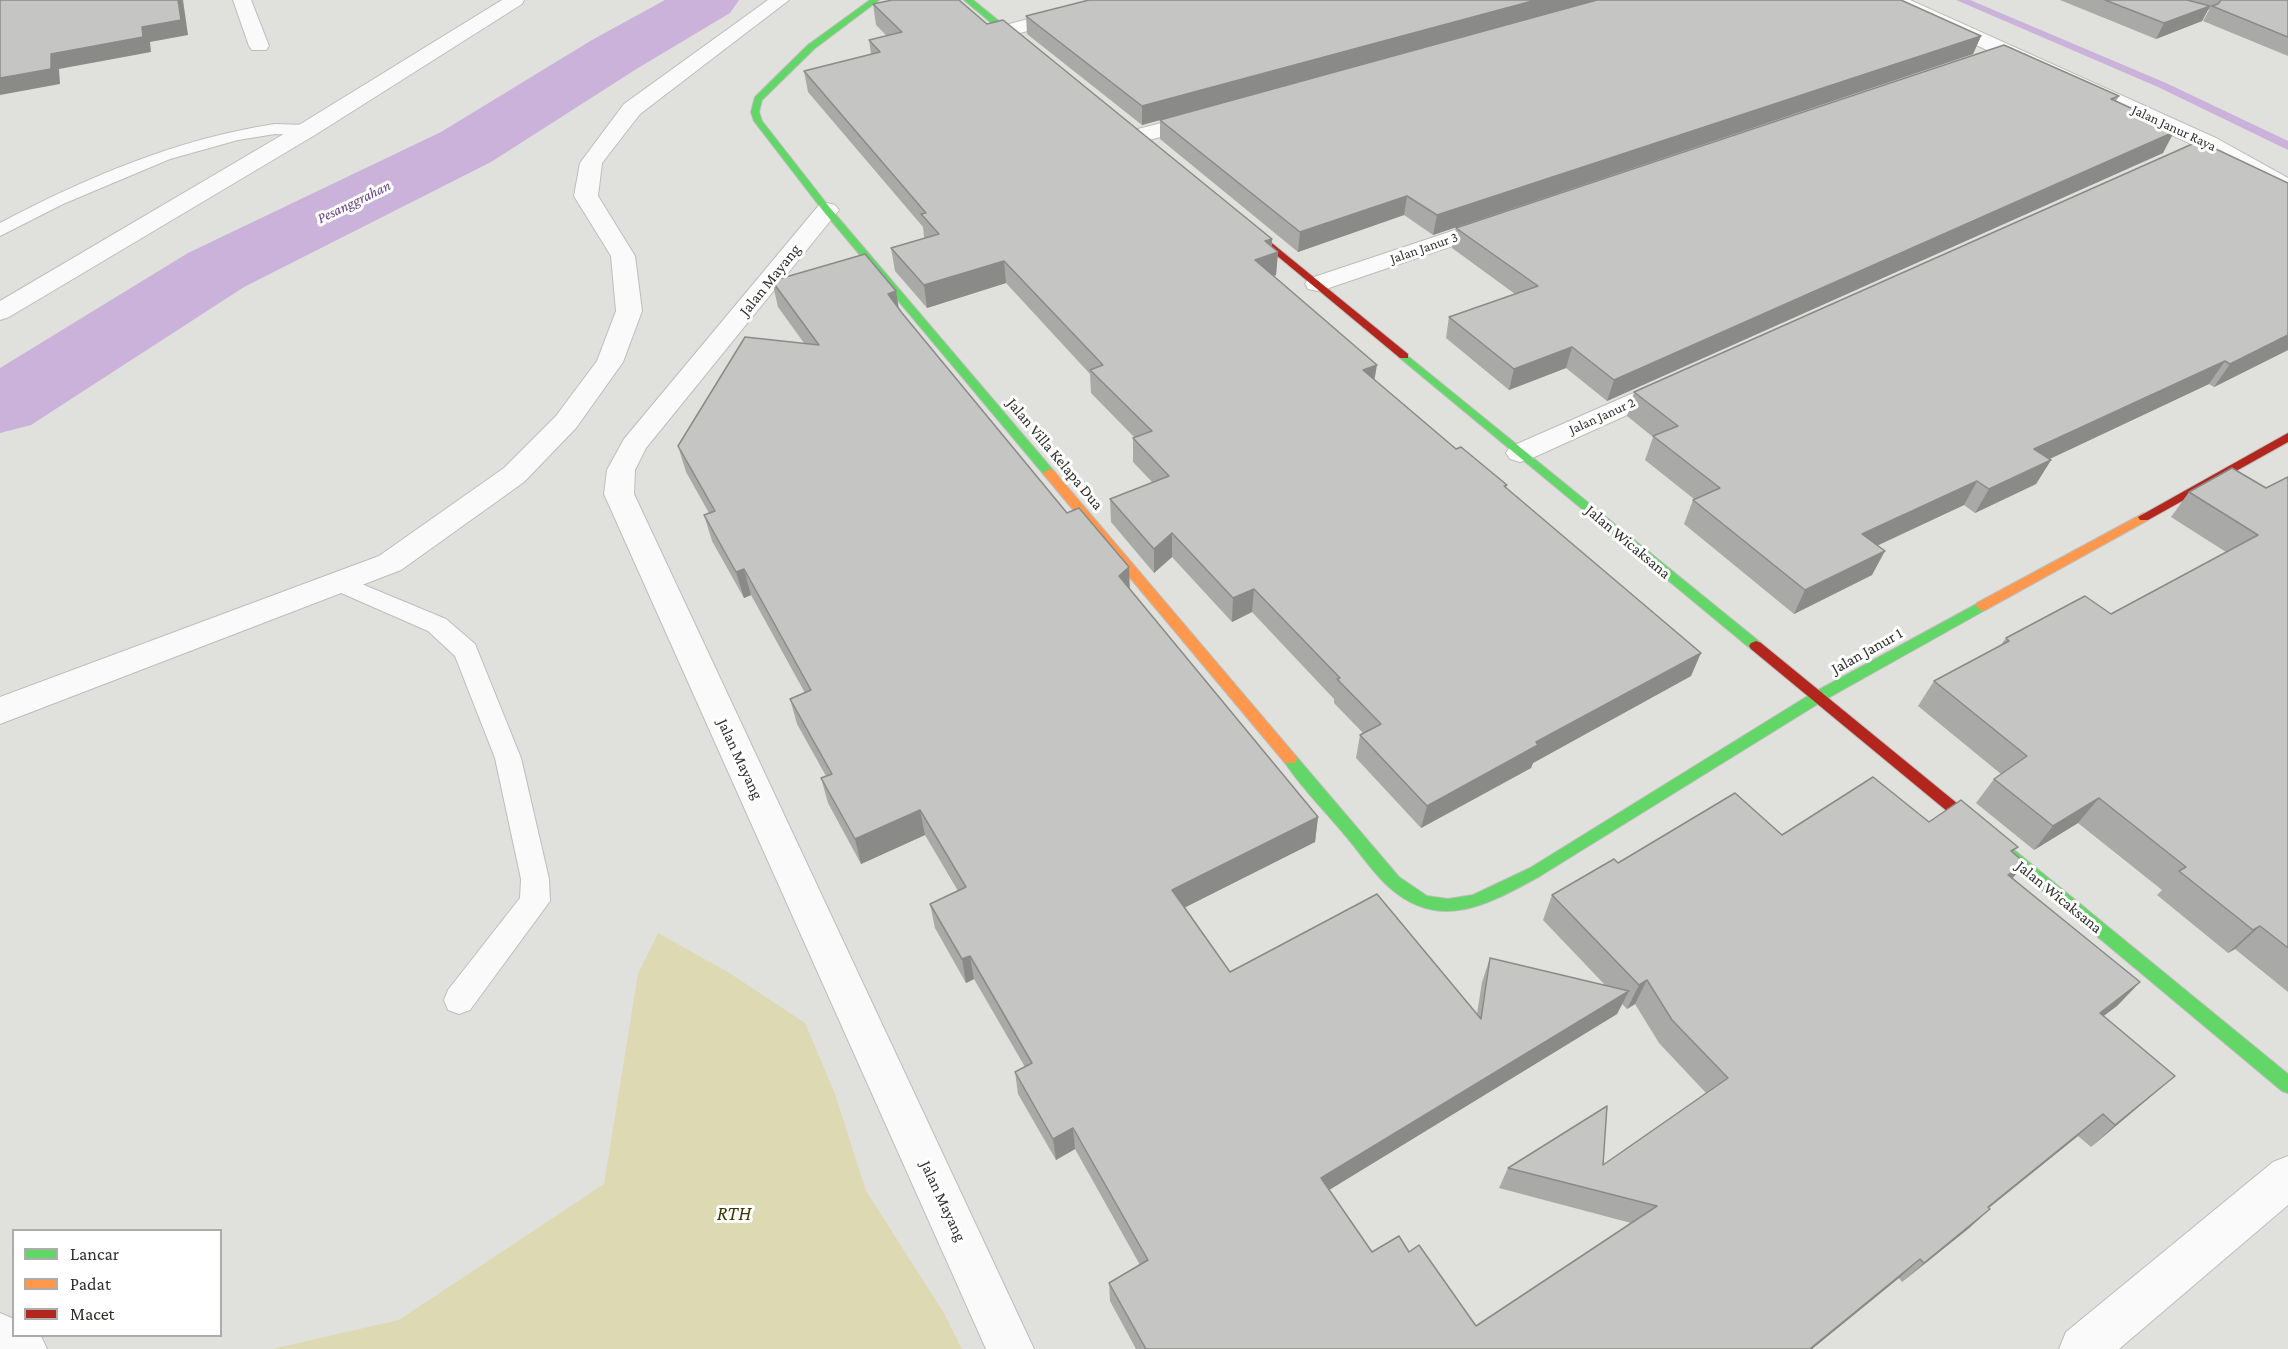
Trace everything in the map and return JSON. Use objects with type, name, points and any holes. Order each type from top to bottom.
[{"type":"street","points":[[242,0],[259,46]]},
{"type":"street","points":[[0,312],[307,130],[515,0]]},
{"type":"street","points":[[0,711],[390,563],[514,475],[566,422],[610,362],[629,311],[622,256],[586,196],[591,163],[632,109],[780,0]]},
{"type":"street","name":"Jalan Villa Kelapa Dua","points":[[875,0],[811,47],[758,99],[755,112],[758,121],[827,210],[1394,882],[1432,905],[1469,904]]},
{"type":"street","points":[[968,0],[1040,59]]},
{"type":"street","points":[[1005,31],[1122,0]]},
{"type":"street","name":"Jalan Janur Raya","points":[[1894,0],[2208,143],[2288,187]]},
{"type":"street","points":[[1974,62],[2008,51]]},
{"type":"street","points":[[1138,136],[1218,114]]},
{"type":"street","points":[[2175,158],[2208,143]]},
{"type":"street","name":"Jalan Mayang","points":[[827,210],[634,445],[621,470],[619,494],[1010,1349]]},
{"type":"street","name":"Jalan Wicaksana","points":[[1227,210],[2288,1085]]},
{"type":"street","name":"Jalan Janur 3","points":[[1317,284],[1521,215]]},
{"type":"street","name":"Jalan Janur 2","points":[[1520,453],[1695,374]]},
{"type":"street","name":"Jalan Janur 1","points":[[1469,904],[1500,891],[1535,872],[1816,698],[2288,437]]},
{"type":"street","points":[[2083,1349],[2288,1177]]},
{"type":"lane","points":[[0,230],[57,200],[164,155],[247,133],[275,129],[307,130]]},
{"type":"lane","points":[[340,583],[437,625],[466,651],[508,758],[535,879],[535,901],[459,1000]]},
{"type":"lane","points":[[0,1331],[29,1349]]},
{"type":"green space","name":"RTH","points":[[658,933],[731,974],[805,1023],[835,1094],[866,1191],[945,1315],[962,1349],[272,1349],[399,1320],[604,1184],[638,974]]},
{"type":"building","points":[[0,0],[178,0],[181,20],[142,27],[143,37],[51,54],[51,69],[0,78]]},
{"type":"building","points":[[892,0],[959,0],[987,24],[1003,20],[1272,239],[1265,241],[1278,252],[1255,260],[1377,365],[1363,370],[1456,449],[1461,447],[1507,485],[1504,486],[1701,653],[1536,742],[1538,745],[1427,806],[1360,735],[1381,724],[1254,589],[1233,598],[1172,533],[1154,549],[1110,499],[1169,476],[1133,438],[1152,431],[1090,370],[1103,365],[1004,261],[924,285],[891,248],[939,234],[921,214],[926,213],[804,71],[880,52],[869,40],[902,32],[873,4]]},
{"type":"building","points":[[1089,0],[1536,0],[1142,106],[1026,16]]},
{"type":"building","points":[[1597,0],[1901,0],[1981,36],[1437,215],[1407,196],[1300,232],[1160,120]]},
{"type":"building","points":[[2105,0],[2187,0],[2210,6],[2164,23]]},
{"type":"building","points":[[2221,0],[2288,0],[2288,37],[2212,6]]},
{"type":"building","points":[[2004,45],[2119,96],[2111,99],[2175,128],[2169,130],[2174,132],[1614,380],[1572,347],[1514,369],[1449,317],[1538,286],[1456,228]]},
{"type":"building","points":[[2199,141],[2288,183],[2288,335],[2230,364],[2225,361],[2034,449],[2051,460],[1989,489],[1977,481],[1862,534],[1885,551],[1805,590],[1693,500],[1720,488],[1653,436],[1678,426],[1634,392]]},
{"type":"building","points":[[865,254],[896,291],[888,294],[902,313],[1067,513],[1079,508],[1129,567],[1119,576],[1318,817],[1172,890],[1230,972],[1377,894],[1481,1019],[1490,958],[1629,991],[1321,1178],[1372,1252],[1399,1236],[1409,1252],[1419,1245],[1476,1326],[1657,1206],[1508,1168],[1607,1106],[1603,1165],[1728,1078],[1672,1020],[1647,980],[1639,985],[1552,895],[1614,859],[1618,863],[1735,793],[1782,835],[1873,777],[1929,822],[1961,800],[2018,847],[2011,851],[2025,863],[2008,875],[2140,982],[2100,1013],[2175,1076],[2115,1125],[2103,1114],[1988,1207],[1990,1209],[1924,1263],[1920,1259],[1812,1349],[1146,1349],[1109,1283],[1148,1260],[1073,1128],[1053,1139],[1015,1072],[1032,1063],[970,956],[962,959],[930,904],[966,887],[920,810],[855,839],[821,778],[832,774],[790,699],[811,690],[744,569],[736,572],[704,515],[715,511],[678,446],[745,337],[819,345],[772,281]]},
{"type":"building","points":[[2232,468],[2266,488],[2288,477],[2288,948],[2260,926],[2253,930],[2179,871],[2186,867],[2099,798],[2053,826],[1994,779],[2027,756],[1934,681],[2009,641],[2006,638],[2085,596],[2111,614],[2258,535],[2189,492]]},
{"type":"waterway","name":"Pesanggrahan","points":[[0,406],[216,270],[466,147],[615,54],[709,0]]},
{"type":"waterway","points":[[1961,0],[2162,85],[2288,146]]},
{"type":"traffic: fast","points":[[875,0],[811,47],[758,99],[755,112],[758,121],[827,210],[1049,473]]},
{"type":"traffic: fast","points":[[968,0],[1028,49]]},
{"type":"traffic: fast","points":[[1404,356],[1756,646]]},
{"type":"traffic: fast","points":[[1290,759],[1394,882],[1424,902],[1448,906],[1474,901],[1535,872],[1816,698],[1982,606]]},
{"type":"traffic: fast","points":[[1981,831],[2288,1085]]},
{"type":"traffic: slow","points":[[1049,473],[1290,759]]},
{"type":"traffic: slow","points":[[1982,606],[2144,517]]},
{"type":"traffic: jam","points":[[1236,217],[1404,356]]},
{"type":"traffic: jam","points":[[2144,517],[2288,437]]},
{"type":"traffic: jam","points":[[1756,646],[1981,831]]}]
